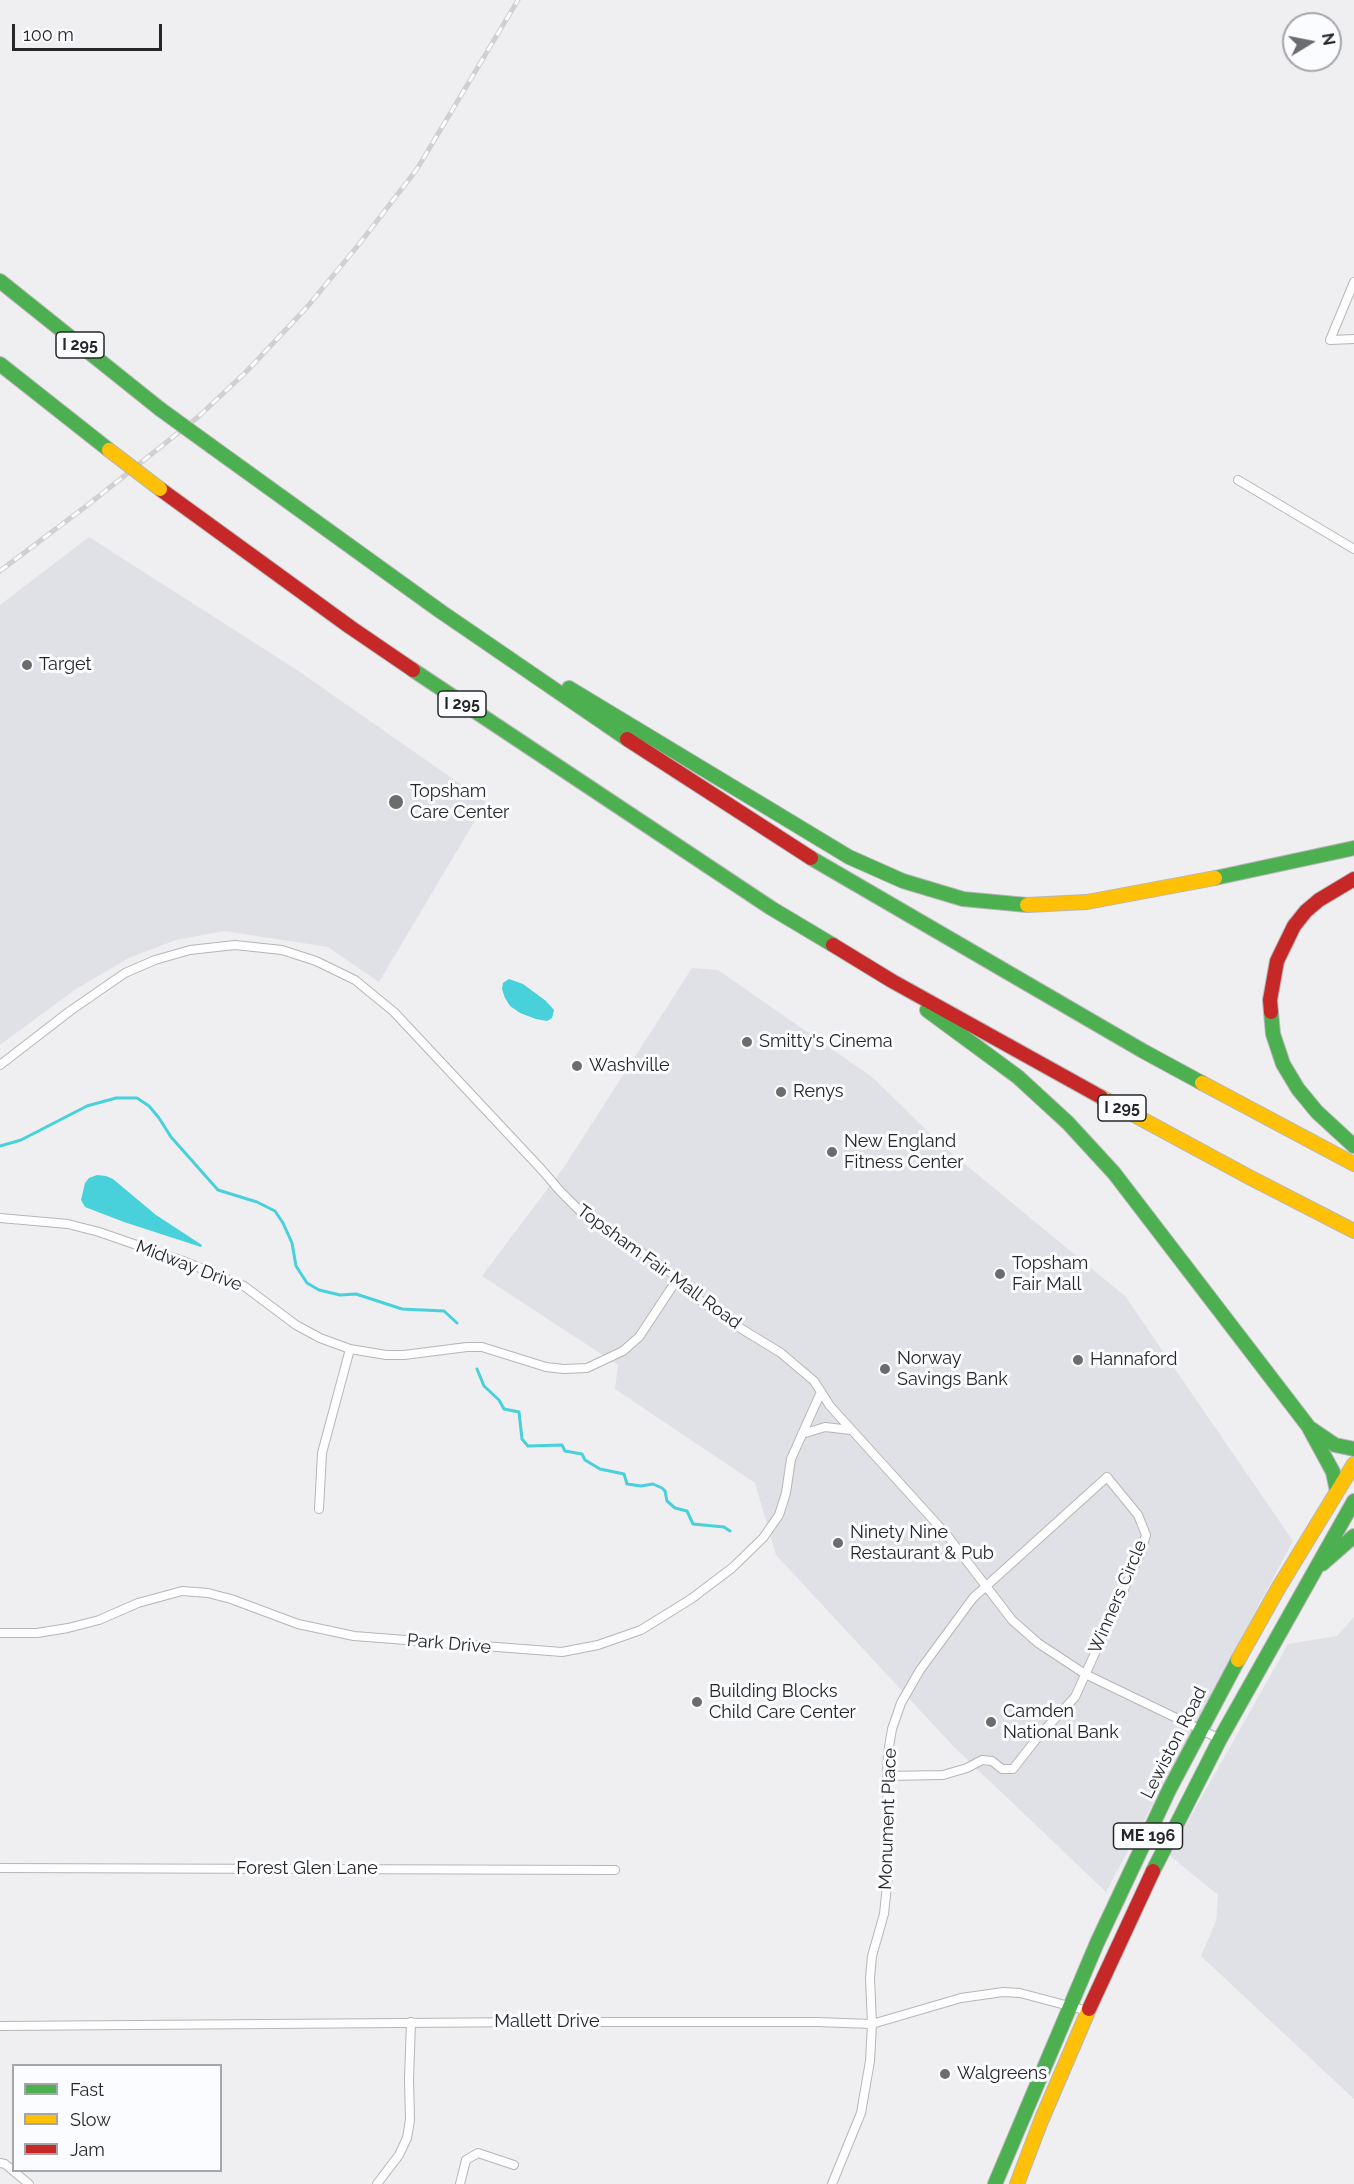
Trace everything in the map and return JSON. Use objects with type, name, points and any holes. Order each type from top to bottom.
[{"type":"highway","name":"I 295","points":[[0,280],[160,409],[210,446],[430,605],[680,775],[837,875],[1143,1052],[1354,1164]]},
{"type":"highway","name":"I 295","points":[[0,364],[160,489],[350,627],[536,755],[771,908],[892,981],[1249,1177],[1354,1231]]},
{"type":"highway","points":[[535,676],[550,676],[859,862],[903,882],[949,896],[1016,905],[1079,903],[1255,870],[1354,848]]},
{"type":"highway","points":[[1354,879],[1319,900],[1294,926],[1277,962],[1270,999],[1273,1034],[1284,1064],[1298,1089],[1317,1112],[1354,1146]]},
{"type":"highway","points":[[892,981],[917,1004],[962,1034],[1018,1077],[1091,1146],[1153,1222],[1222,1316],[1277,1383],[1308,1426],[1333,1472],[1337,1491]]},
{"type":"highway","points":[[1308,1426],[1335,1445],[1354,1449]]},
{"type":"highway","name":"Lewiston Road","points":[[995,2184],[1097,1943],[1169,1790],[1200,1729],[1279,1587],[1354,1464]]},
{"type":"highway","name":"ME 196","points":[[1017,2184],[1048,2103],[1088,2011],[1156,1866],[1220,1739],[1354,1501]]},
{"type":"highway","points":[[1311,1574],[1354,1536]]},
{"type":"street","points":[[1354,282],[1330,340],[1354,339]]},
{"type":"street","points":[[1238,480],[1354,549]]},
{"type":"street","name":"Topsham Fair Mall Road","points":[[0,1065],[125,973],[155,960],[190,950],[235,945],[282,950],[316,961],[355,980],[394,1012],[590,1221],[631,1245],[678,1278],[697,1298],[781,1353],[814,1381],[830,1406],[946,1534],[1020,1628],[1038,1643],[1085,1674],[1220,1739]]},
{"type":"street","name":"Midway Drive","points":[[0,1218],[68,1224],[99,1232],[183,1261],[244,1286],[296,1325],[320,1338],[350,1349],[386,1355],[482,1347],[546,1367],[587,1368],[623,1351],[639,1337],[678,1278]]},
{"type":"street","points":[[319,1509],[322,1453],[350,1349]]},
{"type":"street","name":"Park Drive","points":[[0,1633],[37,1633],[68,1628],[99,1620],[138,1603],[182,1591],[216,1595],[298,1624],[354,1636],[562,1652],[598,1645],[641,1630],[691,1599],[732,1568],[763,1538],[775,1522],[782,1507],[791,1459],[821,1392]]},
{"type":"street","points":[[802,1434],[825,1427],[851,1430]]},
{"type":"street","name":"Winners Circle","points":[[986,1584],[1107,1477],[1138,1515],[1146,1535],[1140,1554],[1085,1674]]},
{"type":"street","name":"Monument Place","points":[[832,2184],[861,2113],[870,2061],[872,2024],[870,1978],[884,1914],[888,1875],[887,1776],[892,1729],[900,1703],[920,1670],[986,1584]]},
{"type":"street","points":[[887,1776],[943,1775],[967,1768],[982,1760],[992,1761],[1002,1769],[1013,1769],[1038,1737],[1075,1697],[1085,1674]]},
{"type":"street","name":"Forest Glen Lane","points":[[0,1868],[615,1870]]},
{"type":"street","name":"Mallett Drive","points":[[0,2026],[411,2022],[872,2024],[951,2001],[987,1994],[1020,1993],[1088,2011]]},
{"type":"street","points":[[377,2184],[399,2155],[407,2138],[410,2120],[411,2022]]},
{"type":"street","points":[[460,2184],[466,2160],[478,2153],[514,2165]]},
{"type":"street","points":[[15,2172],[29,2184]]},
{"type":"shaded area","points":[[89,537],[297,670],[486,802],[379,982],[328,947],[224,931],[176,940],[129,958],[76,989],[0,1045],[0,605]]},
{"type":"shaded area","name":"Topsham Fair Mall","points":[[692,968],[718,970],[872,1077],[943,1146],[1125,1296],[1293,1541],[1106,1892],[955,1748],[776,1555],[755,1483],[615,1389],[618,1365],[482,1276],[564,1167]]},
{"type":"shaded area","points":[[1354,1617],[1354,2099],[1201,1956],[1216,1921],[1218,1895],[1169,1855],[1288,1644],[1337,1636]]},
{"type":"water","points":[[509,979],[523,984],[546,1001],[554,1010],[552,1018],[547,1021],[536,1019],[510,1006],[502,989],[503,983]]},
{"type":"water","points":[[97,1175],[113,1179],[156,1215],[202,1245],[201,1247],[85,1207],[81,1200],[85,1183],[89,1178]]},
{"type":"waterway","points":[[0,1146],[21,1140],[87,1106],[116,1098],[137,1098],[149,1106],[171,1137],[218,1190],[257,1202],[275,1211],[292,1243],[296,1266],[307,1283],[319,1290],[340,1295],[356,1294],[402,1309],[444,1311],[457,1323]]},
{"type":"waterway","points":[[477,1369],[484,1386],[499,1400],[504,1409],[519,1412],[522,1439],[528,1446],[562,1445],[565,1451],[582,1454],[585,1460],[600,1469],[624,1474],[627,1484],[641,1486],[653,1484],[662,1488],[667,1501],[675,1508],[687,1511],[693,1524],[724,1527],[730,1531]]},
{"type":"railway","points":[[0,571],[198,417],[246,372],[308,306],[417,169],[518,0]]},
{"type":"traffic: fast","points":[[0,281],[160,409]]},
{"type":"traffic: fast","points":[[0,364],[109,450]]},
{"type":"traffic: fast","points":[[160,409],[211,446]]},
{"type":"traffic: fast","points":[[211,446],[440,611],[627,739]]},
{"type":"traffic: fast","points":[[413,670],[771,908],[833,945]]},
{"type":"traffic: fast","points":[[569,688],[849,857],[903,881],[963,899],[1027,905]]},
{"type":"traffic: fast","points":[[1215,878],[1354,848]]},
{"type":"traffic: fast","points":[[811,858],[1202,1083]]},
{"type":"traffic: fast","points":[[927,1010],[1018,1077],[1068,1123],[1114,1173],[1308,1426],[1333,1472],[1337,1491]]},
{"type":"traffic: fast","points":[[1271,1012],[1273,1034],[1283,1064],[1298,1089],[1317,1112],[1354,1146]]},
{"type":"traffic: fast","points":[[1310,1428],[1335,1445],[1354,1449]]},
{"type":"traffic: fast","points":[[1153,1871],[1220,1739],[1354,1501]]},
{"type":"traffic: fast","points":[[1322,1564],[1354,1536]]},
{"type":"traffic: fast","points":[[995,2184],[1097,1943],[1169,1790],[1238,1660]]},
{"type":"traffic: slow","points":[[109,450],[160,489]]},
{"type":"traffic: slow","points":[[1027,905],[1087,902],[1215,878]]},
{"type":"traffic: slow","points":[[1202,1083],[1354,1164]]},
{"type":"traffic: slow","points":[[1101,1097],[1354,1231]]},
{"type":"traffic: slow","points":[[1238,1660],[1279,1587],[1354,1464]]},
{"type":"traffic: slow","points":[[1017,2184],[1089,2009]]},
{"type":"traffic: jam","points":[[160,489],[413,670]]},
{"type":"traffic: jam","points":[[627,739],[811,858]]},
{"type":"traffic: jam","points":[[1271,1012],[1270,1000],[1277,961],[1294,926],[1319,900],[1354,879]]},
{"type":"traffic: jam","points":[[833,945],[892,981],[1101,1097]]},
{"type":"traffic: jam","points":[[1089,2009],[1153,1871]]},
{"type":"place","name":"Target","points":[[27,665]]},
{"type":"place","name":"Topsham Care Center","points":[[396,802]]},
{"type":"place","name":"Smitty's Cinema","points":[[747,1042]]},
{"type":"place","name":"Washville","points":[[577,1066]]},
{"type":"place","name":"Renys","points":[[781,1092]]},
{"type":"place","name":"New England Fitness Center","points":[[832,1152]]},
{"type":"place","name":"Topsham Fair Mall","points":[[1000,1274]]},
{"type":"place","name":"Hannaford","points":[[1078,1360]]},
{"type":"place","name":"Norway Savings Bank","points":[[885,1369]]},
{"type":"place","name":"Ninety Nine Restaurant & Pub","points":[[838,1543]]},
{"type":"place","name":"Building Blocks Child Care Center","points":[[697,1702]]},
{"type":"place","name":"Camden National Bank","points":[[991,1722]]},
{"type":"place","name":"Walgreens","points":[[945,2074]]}]
